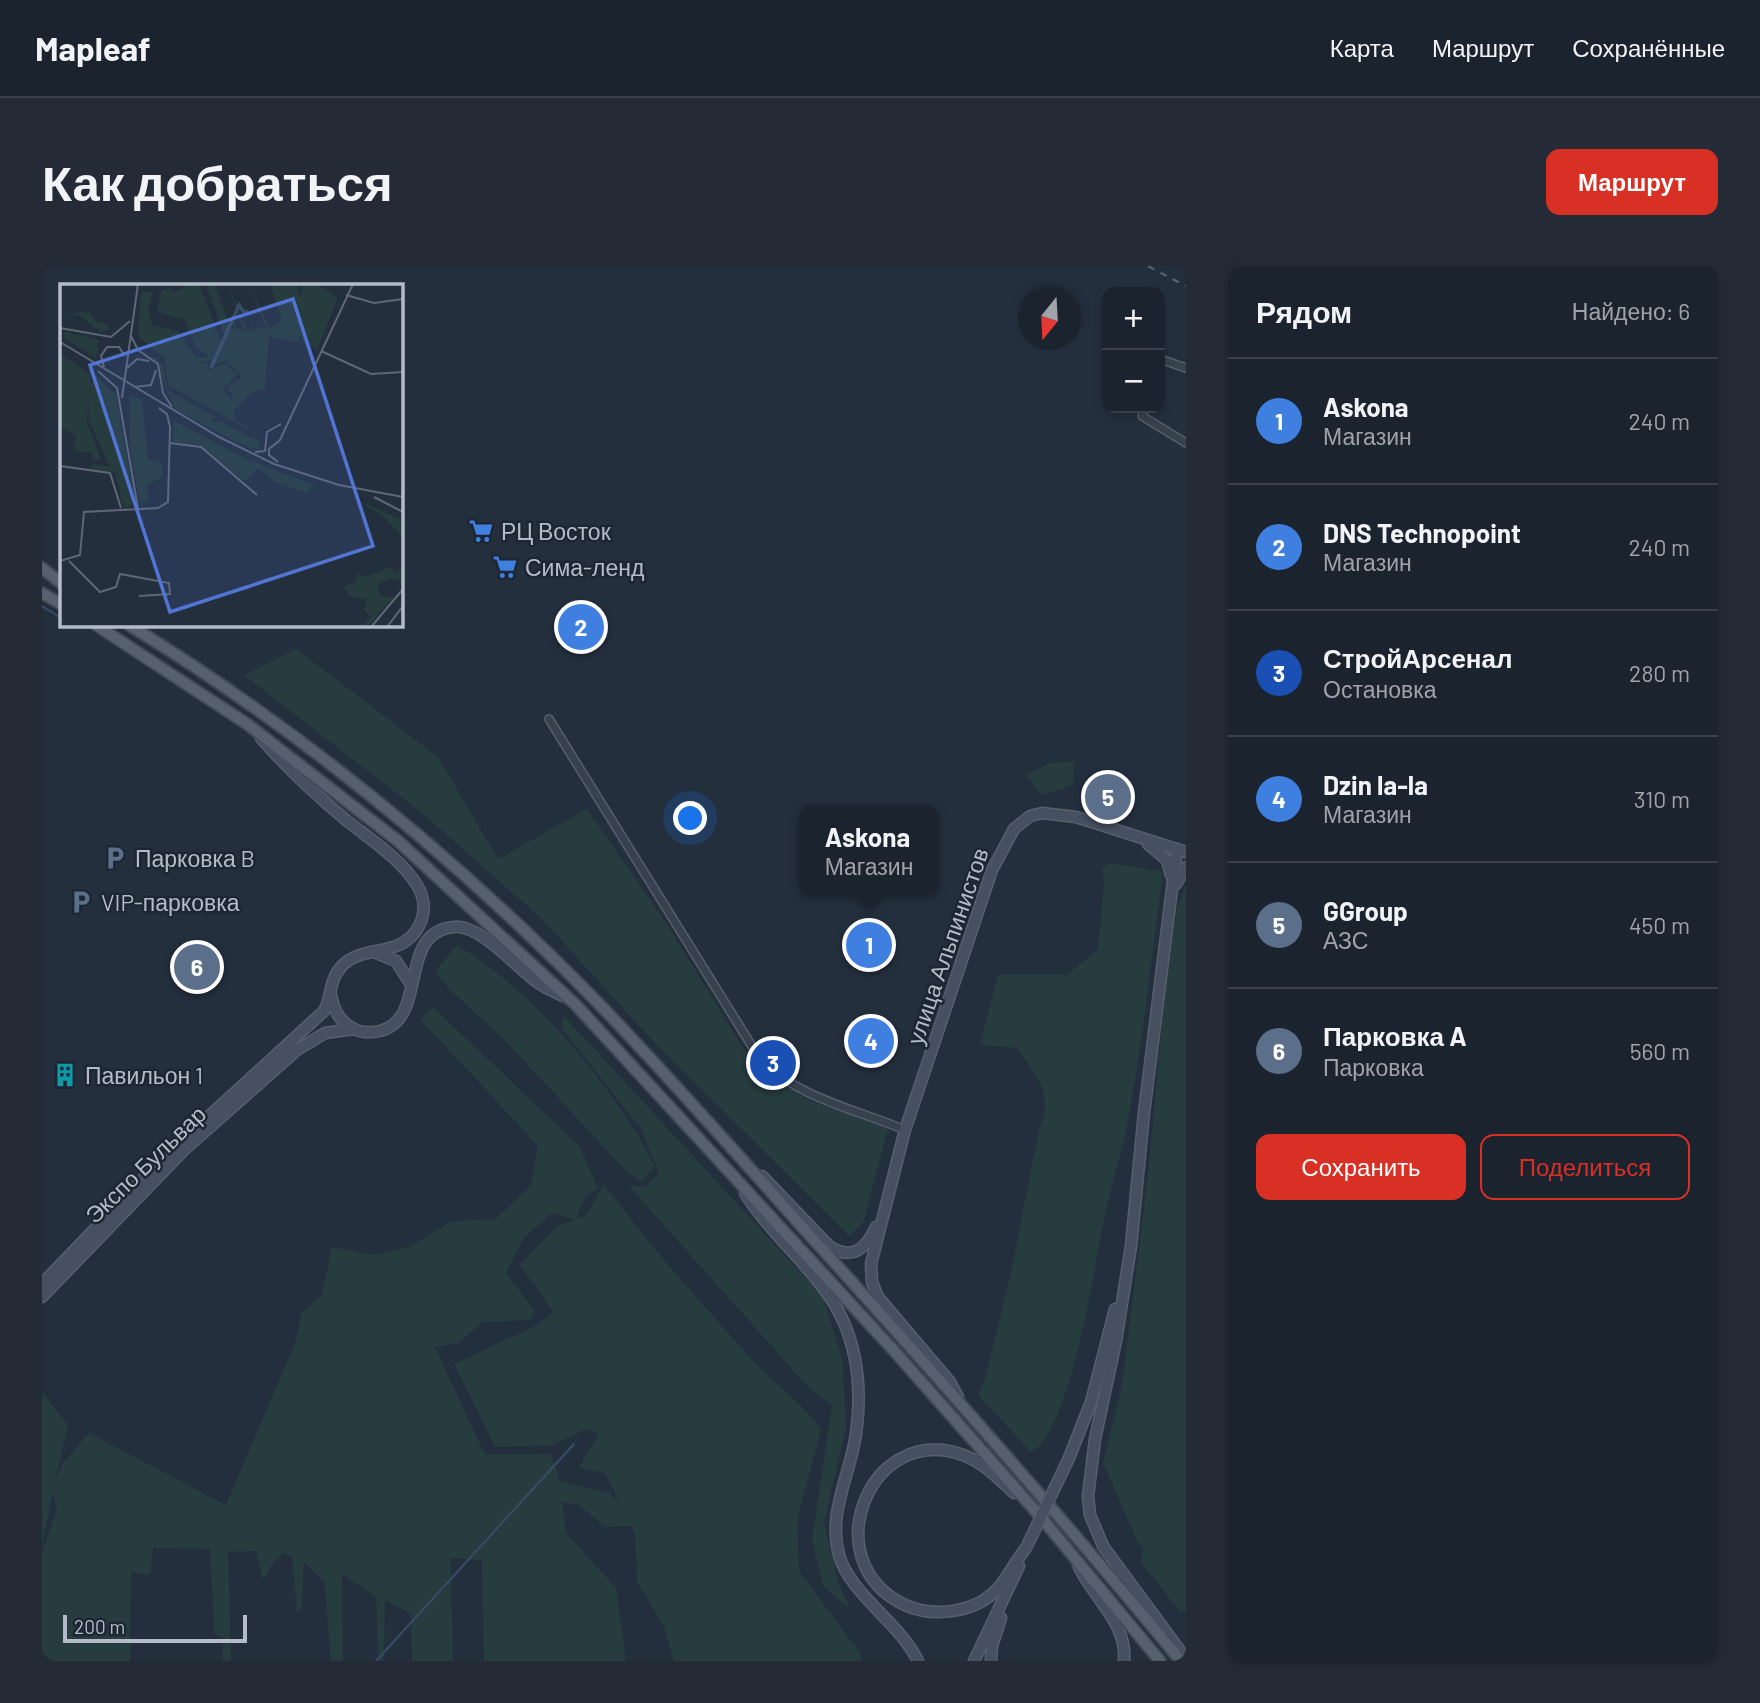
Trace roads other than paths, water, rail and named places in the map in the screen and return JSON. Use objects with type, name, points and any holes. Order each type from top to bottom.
[{"type":"main road","points":[[42,568],[60,583]]},
{"type":"main road","points":[[42,574],[60,583]]},
{"type":"main road","points":[[42,594],[59,603]]},
{"type":"main road","points":[[97,626],[253,730],[398,841],[575,1004],[734,1175],[1040,1516],[1160,1661]]},
{"type":"main road","points":[[131,626],[258,710],[434,849],[603,1008],[963,1404],[1184,1660]]},
{"type":"main road","name":"Экспо Бульвар","points":[[42,1284],[160,1161],[320,1015],[327,1006],[337,971],[348,960],[364,953],[376,953],[398,945],[417,928],[424,910],[417,886],[399,864],[308,787],[253,730]]},
{"type":"main road","name":"улица Альпинистов","points":[[882,1213],[905,1130],[992,870],[1014,828],[1030,816],[1042,813],[1076,817],[1182,851]]},
{"type":"main road","points":[[1125,834],[1160,851],[1171,870],[1172,892]]},
{"type":"main road","points":[[1182,851],[1172,892],[1116,1342],[1089,1480],[1090,1515],[1112,1560],[1184,1660]]},
{"type":"main road","points":[[1169,915],[1177,883],[1186,867]]},
{"type":"main road","name":"Экспо Бульвар","points":[[42,1297],[184,1150],[297,1050],[325,1033],[354,1029],[373,1032],[392,1026],[408,1005],[410,983],[417,960],[429,938],[442,929],[459,927],[482,937],[540,984],[575,1004]]},
{"type":"main road","points":[[376,953],[396,961],[410,983]]},
{"type":"main road","points":[[331,988],[336,1012],[354,1029]]},
{"type":"main road","points":[[741,1158],[765,1177],[830,1247],[843,1254],[853,1254],[863,1248],[882,1213]]},
{"type":"main road","points":[[734,1175],[757,1213],[828,1294],[848,1332],[857,1367],[859,1408],[855,1441],[836,1515],[837,1545],[850,1577],[901,1634],[918,1661]]},
{"type":"main road","points":[[974,1661],[1069,1458],[1091,1402],[1104,1354],[1136,1196]]},
{"type":"main road","points":[[882,1213],[871,1264],[874,1290],[950,1382],[963,1404]]},
{"type":"main road","points":[[1027,1547],[987,1598],[961,1609],[922,1610],[890,1595],[870,1575],[859,1550],[857,1523],[865,1497],[888,1467],[911,1455],[939,1451],[964,1455],[982,1465],[1040,1516]]},
{"type":"main road","points":[[1074,1558],[1086,1583],[1118,1625],[1123,1637],[1124,1661]]},
{"type":"main road","points":[[991,1661],[995,1634],[1007,1605],[1014,1577]]},
{"type":"street","points":[[1165,361],[1186,368]]},
{"type":"street","points":[[1143,413],[1142,416],[1186,443]]},
{"type":"street","points":[[549,719],[758,1056],[775,1074],[806,1092],[905,1130]]},
{"type":"waterway","points":[[42,606],[60,617]]},
{"type":"waterway","points":[[376,1661],[574,1444]]},
{"type":"railway","points":[[1148,266],[1186,286]]},
{"type":"place","name":"РЦ Восток","points":[[481,531]]},
{"type":"place","name":"Сима-ленд","points":[[505,567]]},
{"type":"place","name":"DNS Technopoint","points":[[581,627]]},
{"type":"place","name":"GGroup","points":[[1108,797]]},
{"type":"place","name":"Парковка B","points":[[115,858]]},
{"type":"place","name":"VIP-парковка","points":[[81,902]]},
{"type":"place","name":"Askona","points":[[869,945]]},
{"type":"place","name":"Парковка A","points":[[197,967]]},
{"type":"place","name":"Dzin la-la","points":[[871,1041]]},
{"type":"place","name":"СтройАрсенал","points":[[773,1063]]},
{"type":"place","name":"Павильон 1","points":[[65,1075]]}]
